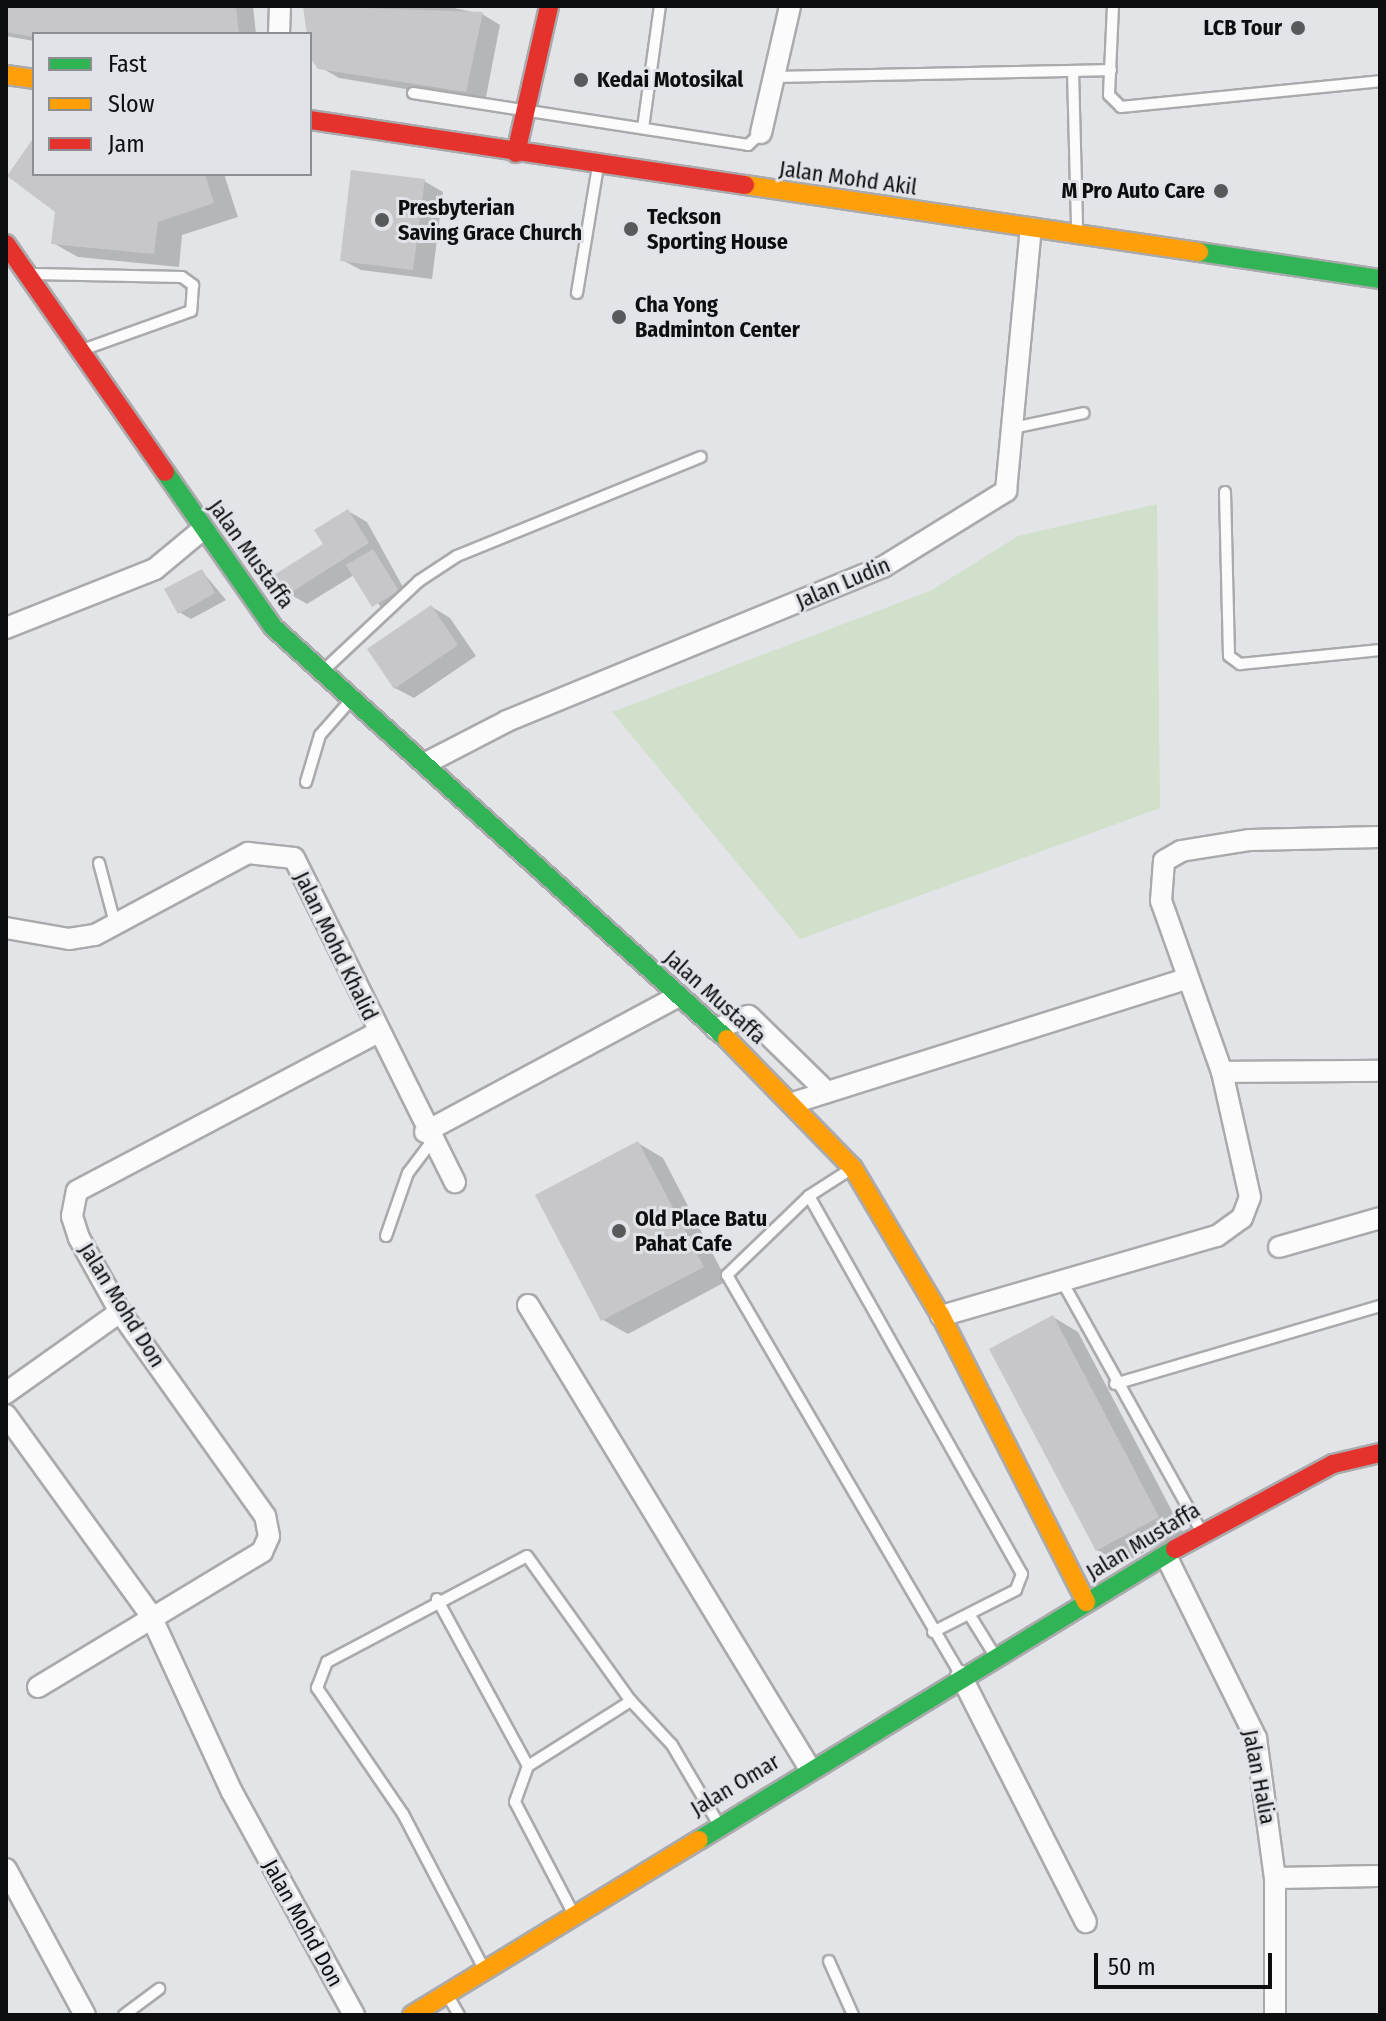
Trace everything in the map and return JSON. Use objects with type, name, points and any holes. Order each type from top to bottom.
[{"type":"street","points":[[279,32],[280,6]]},
{"type":"street","points":[[516,153],[549,6]]},
{"type":"street","points":[[761,133],[779,77],[790,6]]},
{"type":"street","points":[[6,75],[32,79]]},
{"type":"street","name":"Jalan Mohd Akil","points":[[312,120],[598,166],[1380,279]]},
{"type":"street","name":"Jalan Ludin","points":[[428,762],[507,721],[913,552],[1006,491],[1017,427],[1031,228]]},
{"type":"street","name":"Jalan Mustaffa","points":[[6,244],[273,627],[321,674],[428,762],[677,997],[796,1102],[853,1168],[941,1316],[1086,1602],[1167,1558],[1202,1533],[1333,1464],[1380,1453]]},
{"type":"street","points":[[6,628],[155,569],[203,529]]},
{"type":"street","points":[[941,1316],[1217,1236],[1242,1218],[1250,1197],[1222,1072],[1185,979],[1161,901],[1164,861],[1181,851],[1250,840],[1380,837]]},
{"type":"street","name":"Jalan Mohd Khalid","points":[[6,928],[69,939],[115,923],[248,853],[294,858],[428,1137],[455,1182]]},
{"type":"street","points":[[796,1102],[1185,979]]},
{"type":"street","points":[[428,1137],[677,997]]},
{"type":"street","points":[[716,1029],[749,1016],[827,1092]]},
{"type":"street","name":"Jalan Mohd Don","points":[[150,1614],[262,1552],[269,1536],[265,1516],[120,1312],[79,1238],[72,1216],[77,1191],[378,1032]]},
{"type":"street","points":[[1222,1072],[1380,1071]]},
{"type":"street","points":[[1279,1247],[1380,1218]]},
{"type":"street","points":[[528,1305],[810,1769]]},
{"type":"street","points":[[6,1393],[120,1312]]},
{"type":"street","name":"Jalan Mohd Don","points":[[6,1415],[150,1614],[232,1792],[354,2015]]},
{"type":"street","name":"Jalan Halia","points":[[1167,1558],[1256,1738],[1275,1878],[1275,2015]]},
{"type":"street","name":"Jalan Omar","points":[[412,2015],[718,1823],[1086,1602]]},
{"type":"street","points":[[38,1687],[150,1614]]},
{"type":"street","points":[[961,1676],[1086,1922]]},
{"type":"street","points":[[6,1869],[85,2015]]},
{"type":"street","points":[[1275,1878],[1380,1876]]},
{"type":"lane","points":[[643,128],[660,6]]},
{"type":"lane","points":[[1113,6],[1109,95],[1121,107],[1380,81]]},
{"type":"lane","points":[[779,77],[1111,70]]},
{"type":"lane","points":[[1073,71],[1077,234]]},
{"type":"lane","points":[[413,93],[748,145],[761,133]]},
{"type":"lane","points":[[577,293],[598,166]]},
{"type":"lane","points":[[27,274],[182,277],[193,285],[196,301],[178,319],[80,350]]},
{"type":"lane","points":[[1017,427],[1084,413]]},
{"type":"lane","points":[[321,674],[419,581],[457,556],[701,457]]},
{"type":"lane","points":[[1225,492],[1229,656],[1240,664],[1380,650]]},
{"type":"lane","points":[[306,782],[320,735],[353,699]]},
{"type":"lane","points":[[99,863],[115,923]]},
{"type":"lane","points":[[386,1236],[412,1164],[428,1137]]},
{"type":"lane","points":[[853,1168],[809,1196],[729,1265],[731,1288],[961,1676]]},
{"type":"lane","points":[[809,1196],[1022,1574],[1016,1590],[933,1632]]},
{"type":"lane","points":[[1063,1283],[1115,1384],[1202,1533]]},
{"type":"lane","points":[[1115,1384],[1380,1306]]},
{"type":"lane","points":[[484,1969],[403,1814],[317,1688],[327,1662],[516,1557],[537,1560],[631,1701],[672,1745],[718,1823]]},
{"type":"lane","points":[[437,1599],[528,1766]]},
{"type":"lane","points":[[969,1614],[995,1656]]},
{"type":"lane","points":[[573,1913],[515,1802],[528,1766],[631,1701]]},
{"type":"lane","points":[[829,1961],[853,2015]]},
{"type":"lane","points":[[124,2015],[159,1989]]},
{"type":"lane","points":[[447,1994],[459,2015]]},
{"type":"green space","points":[[1157,504],[1160,808],[800,939],[612,712],[930,591],[1018,536]]},
{"type":"building","points":[[6,6],[236,6],[239,32],[32,32],[32,37],[6,32]]},
{"type":"building","points":[[303,6],[483,12],[466,92],[318,69],[312,61],[312,32],[306,32]]},
{"type":"building","points":[[32,140],[32,176],[206,176],[214,203],[158,222],[154,254],[51,244],[55,212],[7,176]]},
{"type":"building","name":"Presbyterian Saving Grace Church","points":[[351,170],[425,179],[413,270],[340,261]]},
{"type":"building","points":[[348,509],[369,543],[287,595],[274,575],[323,544],[314,530]]},
{"type":"building","points":[[373,549],[399,591],[372,607],[346,565]]},
{"type":"building","points":[[202,569],[215,593],[178,614],[164,589]]},
{"type":"building","points":[[431,605],[458,645],[394,689],[367,649]]},
{"type":"building","name":"Old Place Batu Pahat Cafe","points":[[638,1141],[704,1267],[601,1321],[535,1195]]},
{"type":"building","points":[[1053,1315],[1159,1517],[1096,1551],[989,1349]]},
{"type":"traffic: fast","points":[[1199,252],[1380,279]]},
{"type":"traffic: fast","points":[[165,472],[273,627],[727,1039]]},
{"type":"traffic: fast","points":[[699,1840],[1175,1549]]},
{"type":"traffic: slow","points":[[6,75],[32,79]]},
{"type":"traffic: slow","points":[[745,185],[1199,252]]},
{"type":"traffic: slow","points":[[727,1039],[853,1168],[941,1316],[1086,1602]]},
{"type":"traffic: slow","points":[[412,2015],[699,1840]]},
{"type":"traffic: jam","points":[[516,153],[549,6]]},
{"type":"traffic: jam","points":[[312,120],[745,185]]},
{"type":"traffic: jam","points":[[6,244],[165,472]]},
{"type":"traffic: jam","points":[[1175,1549],[1333,1464],[1380,1453]]},
{"type":"place","name":"LCB Tour","points":[[1298,28]]},
{"type":"place","name":"Kedai Motosikal","points":[[581,80]]},
{"type":"place","name":"M Pro Auto Care","points":[[1221,191]]},
{"type":"place","name":"Presbyterian Saving Grace Church","points":[[382,220]]},
{"type":"place","name":"Teckson Sporting House","points":[[631,229]]},
{"type":"place","name":"Cha Yong Badminton Center","points":[[619,317]]},
{"type":"place","name":"Old Place Batu Pahat Cafe","points":[[619,1231]]}]
